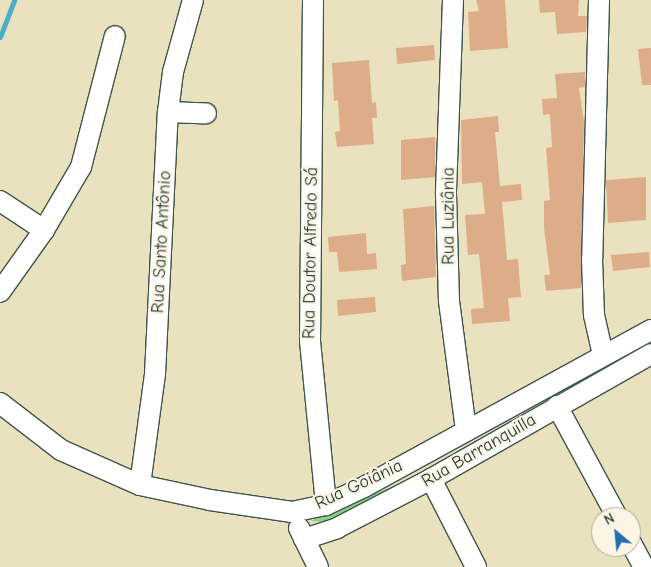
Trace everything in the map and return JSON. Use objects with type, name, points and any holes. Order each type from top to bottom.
[{"type":"street","name":"Rua Santo Antônio","points":[[140,485],[154,374],[168,112],[172,72],[193,0]]},
{"type":"street","name":"Rua Doutor Alfredo Sá","points":[[313,0],[310,341],[326,505]]},
{"type":"street","name":"Rua Luziânia","points":[[453,0],[446,194],[449,301],[466,431]]},
{"type":"street","points":[[599,0],[592,259],[594,315],[603,355]]},
{"type":"street","points":[[0,292],[44,230],[82,167],[115,36]]},
{"type":"street","points":[[168,112],[206,113]]},
{"type":"street","points":[[0,202],[44,230]]},
{"type":"street","name":"Rua Goiânia","points":[[0,403],[61,450],[140,485],[210,500],[292,512],[326,505],[651,330]]},
{"type":"street","name":"Rua Barranquilla","points":[[304,539],[337,528],[431,479],[651,354]]},
{"type":"street","points":[[557,406],[612,507]]},
{"type":"street","points":[[431,479],[476,567]]},
{"type":"street","points":[[292,512],[318,567]]},
{"type":"green space","points":[[651,344],[651,354],[426,484],[326,522],[310,521],[441,466],[597,369]]},
{"type":"building","points":[[476,0],[505,0],[508,48],[470,51],[468,12],[479,11]]},
{"type":"building","points":[[539,0],[579,0],[578,16],[587,16],[586,32],[557,34],[555,12],[540,13]]},
{"type":"building","points":[[434,45],[435,60],[397,64],[396,48]]},
{"type":"building","points":[[651,48],[651,85],[642,85],[638,49]]},
{"type":"building","points":[[369,60],[372,103],[376,102],[377,118],[372,118],[374,144],[337,147],[335,132],[340,131],[338,100],[334,101],[332,63]]},
{"type":"building","points":[[585,72],[585,87],[579,88],[584,122],[581,288],[546,291],[544,275],[550,275],[544,228],[544,201],[550,200],[546,148],[552,147],[550,114],[543,115],[542,99],[557,98],[555,74]]},
{"type":"building","points":[[498,116],[499,132],[495,132],[500,186],[521,184],[522,200],[502,202],[507,260],[518,259],[521,297],[508,298],[510,321],[472,324],[471,309],[484,308],[479,254],[468,255],[465,215],[485,214],[482,182],[462,184],[461,120]]},
{"type":"building","points":[[435,137],[435,177],[401,180],[401,140]]},
{"type":"building","points":[[646,177],[646,220],[608,223],[606,180]]},
{"type":"building","points":[[434,206],[436,277],[402,281],[401,265],[406,264],[403,209]]},
{"type":"building","points":[[366,233],[367,254],[376,253],[377,269],[339,272],[337,252],[329,252],[328,237]]},
{"type":"building","points":[[649,252],[650,267],[613,271],[611,255]]},
{"type":"building","points":[[375,297],[376,312],[338,316],[337,300]]},
{"type":"waterway","points":[[0,37],[14,0]]}]
